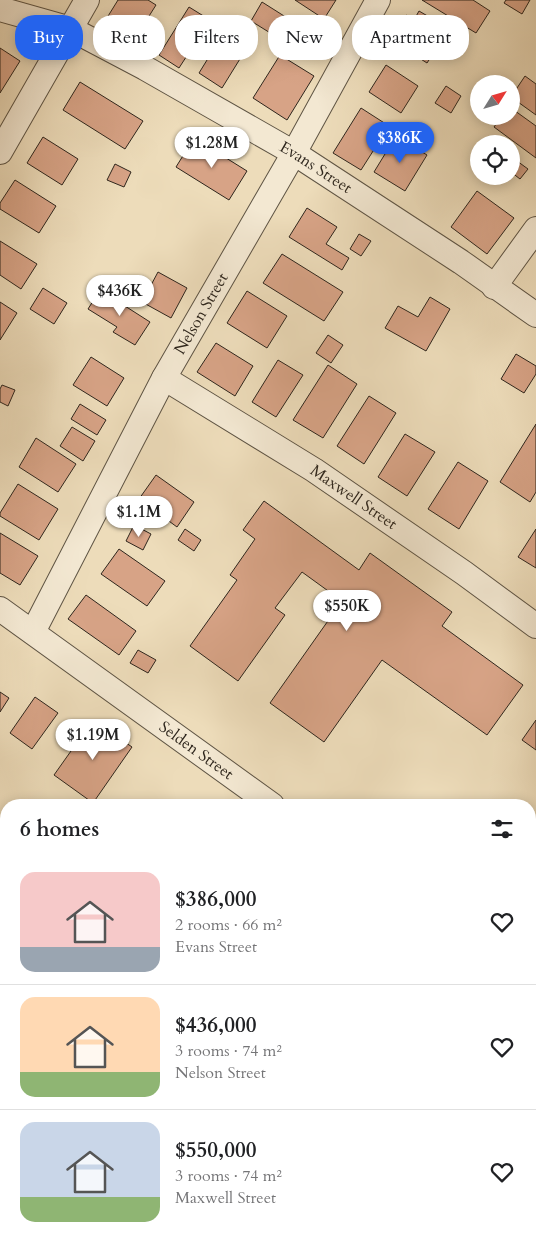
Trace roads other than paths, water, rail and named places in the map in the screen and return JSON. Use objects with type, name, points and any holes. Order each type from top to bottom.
[{"type":"street","points":[[79,15],[87,0]]},
{"type":"street","name":"Nelson Street","points":[[32,632],[164,378],[294,153],[378,0]]},
{"type":"street","name":"Evans Street","points":[[0,9],[21,15]]},
{"type":"street","name":"Evans Street","points":[[83,35],[145,68],[294,153],[461,262],[536,315]]},
{"type":"street","points":[[0,152],[53,60]]},
{"type":"street","points":[[494,287],[536,229]]},
{"type":"street","name":"Maxwell Street","points":[[164,378],[314,470],[464,573],[536,626]]},
{"type":"street","name":"Selden Street","points":[[0,609],[264,799]]}]
